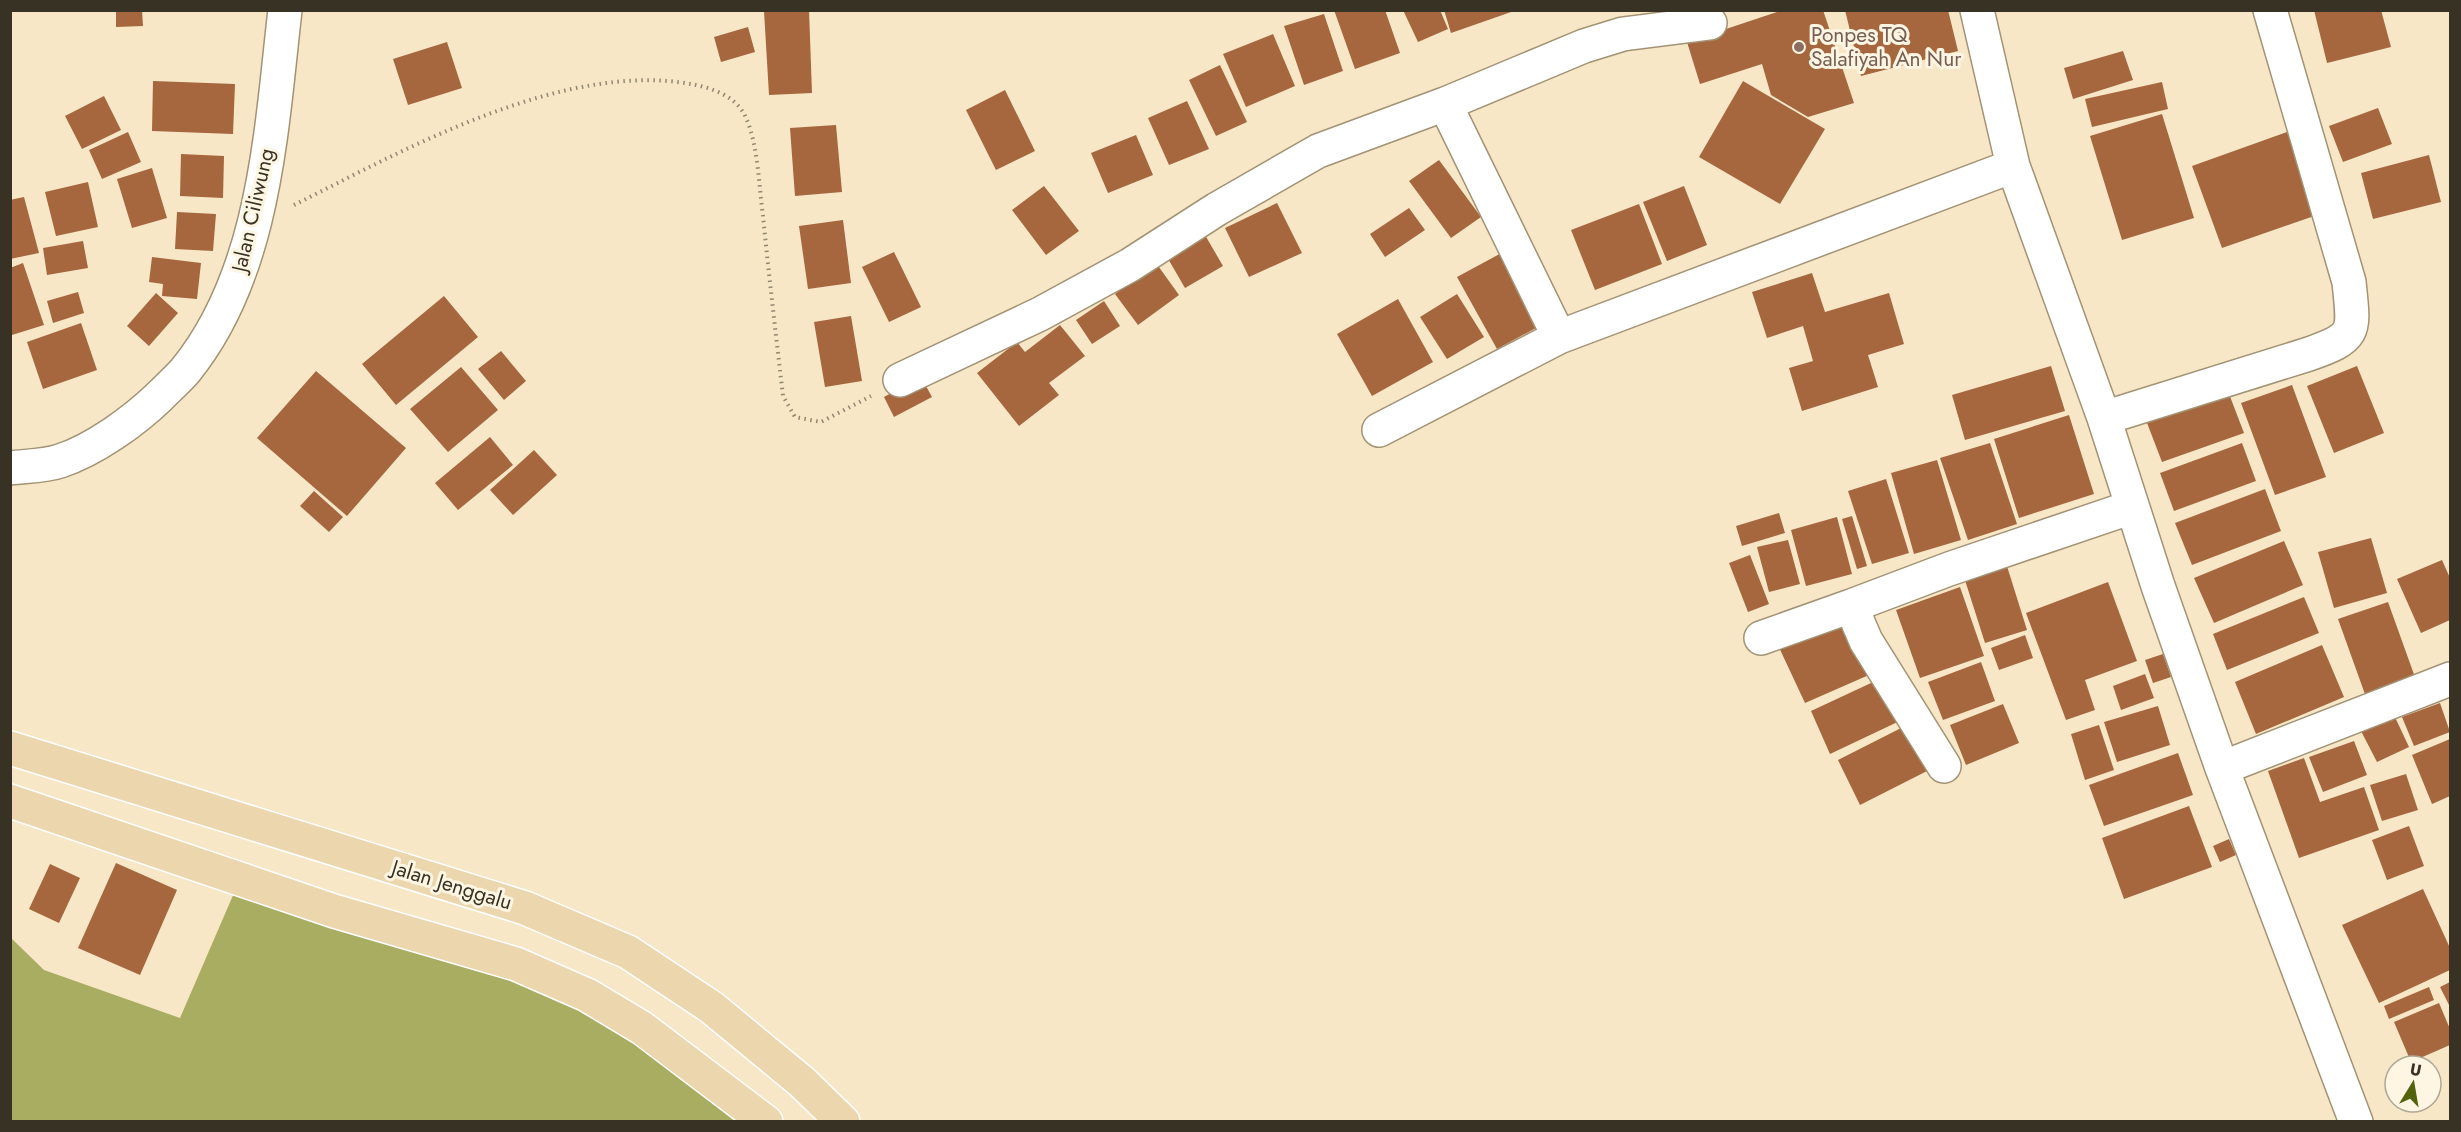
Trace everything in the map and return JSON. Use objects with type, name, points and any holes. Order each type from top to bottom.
[{"type":"main road","name":"Jalan Jenggalu","points":[[10,748],[525,908],[628,952],[711,1006],[802,1082],[843,1122]]},
{"type":"main road","points":[[10,801],[334,911],[516,964],[587,996],[642,1028],[766,1122]]},
{"type":"street","name":"Jalan Ciliwung","points":[[10,468],[60,461],[106,438],[139,417],[185,371],[219,319],[242,268],[254,225],[270,137],[285,10]]},
{"type":"street","points":[[1977,10],[2013,166],[2104,418],[2132,507],[2222,768],[2356,1122]]},
{"type":"street","points":[[2104,418],[2309,354],[2338,344],[2348,335],[2352,316],[2349,282],[2270,10]]},
{"type":"street","points":[[900,380],[1040,315],[1130,265],[1218,209],[1318,151],[1445,104],[1584,46],[1623,34],[1710,23]]},
{"type":"street","points":[[1445,104],[1559,337]]},
{"type":"street","points":[[1379,430],[1559,337],[2013,166]]},
{"type":"street","points":[[1761,638],[1949,569],[2132,507]]},
{"type":"street","points":[[1851,606],[1866,641],[1944,766]]},
{"type":"street","points":[[2222,768],[2451,679]]},
{"type":"path","points":[[254,225],[472,119],[546,95],[611,83],[672,80],[708,87],[732,98],[746,117],[756,161],[783,396],[795,417],[821,422],[900,380]]},
{"type":"green space","points":[[234,893],[516,964],[671,1069],[735,1121],[11,1121],[10,937],[44,970],[180,1018]]},
{"type":"building","points":[[116,10],[142,10],[143,26],[116,27]]},
{"type":"building","points":[[809,10],[812,93],[769,95],[764,11]]},
{"type":"building","points":[[1334,10],[1385,10],[1400,53],[1355,69]]},
{"type":"building","points":[[1403,10],[1440,10],[1448,29],[1418,42]]},
{"type":"building","points":[[1444,10],[1514,10],[1514,11],[1451,33]]},
{"type":"building","points":[[1783,10],[1823,10],[1854,103],[1808,117],[1771,95],[1762,64],[1700,84],[1687,42]]},
{"type":"building","points":[[1845,10],[1948,10],[1958,51],[1861,76]]},
{"type":"building","points":[[2314,10],[2381,10],[2391,47],[2327,63]]},
{"type":"building","points":[[1324,14],[1343,71],[1304,85],[1284,26]]},
{"type":"building","points":[[748,27],[755,52],[721,62],[714,37]]},
{"type":"building","points":[[1273,34],[1295,86],[1246,107],[1223,54]]},
{"type":"building","points":[[447,42],[462,88],[408,105],[393,59]]},
{"type":"building","points":[[2123,51],[2133,80],[2073,99],[2064,68]]},
{"type":"building","points":[[1220,65],[1247,122],[1216,136],[1189,80]]},
{"type":"building","points":[[153,81],[235,84],[233,134],[152,131]]},
{"type":"building","points":[[1743,81],[1825,129],[1780,204],[1699,157]]},
{"type":"building","points":[[2162,82],[2168,109],[2092,127],[2085,99]]},
{"type":"building","points":[[1005,90],[1035,151],[996,170],[966,110]]},
{"type":"building","points":[[104,96],[121,130],[82,149],[65,116]]},
{"type":"building","points":[[1187,101],[1209,149],[1169,165],[1148,118]]},
{"type":"building","points":[[2378,108],[2392,144],[2343,162],[2329,126]]},
{"type":"building","points":[[2162,114],[2194,218],[2122,240],[2090,136]]},
{"type":"building","points":[[836,125],[842,192],[795,196],[790,128]]},
{"type":"building","points":[[128,132],[141,162],[102,179],[89,150]]},
{"type":"building","points":[[2287,132],[2317,215],[2222,248],[2192,166]]},
{"type":"building","points":[[1136,135],[1153,175],[1108,193],[1091,153]]},
{"type":"building","points":[[181,154],[224,156],[223,198],[180,196]]},
{"type":"building","points":[[2429,155],[2441,202],[2373,219],[2361,173]]},
{"type":"building","points":[[1439,160],[1481,217],[1451,238],[1409,181]]},
{"type":"building","points":[[152,168],[167,218],[132,228],[117,179]]},
{"type":"building","points":[[88,182],[98,227],[56,236],[45,192]]},
{"type":"building","points":[[1044,186],[1079,231],[1046,255],[1012,210]]},
{"type":"building","points":[[1684,186],[1707,245],[1667,261],[1643,202]]},
{"type":"building","points":[[24,197],[39,253],[10,259],[10,200]]},
{"type":"building","points":[[1277,203],[1302,253],[1249,277],[1225,228]]},
{"type":"building","points":[[1639,204],[1662,264],[1595,290],[1571,230]]},
{"type":"building","points":[[1409,208],[1425,230],[1385,257],[1370,234]]},
{"type":"building","points":[[177,212],[216,214],[213,251],[175,249]]},
{"type":"building","points":[[843,220],[851,283],[808,289],[799,226]]},
{"type":"building","points":[[1205,235],[1223,266],[1185,288],[1167,257]]},
{"type":"building","points":[[83,241],[88,268],[47,275],[43,248]]},
{"type":"building","points":[[1507,250],[1547,322],[1497,349],[1457,277]]},
{"type":"building","points":[[894,252],[921,307],[889,322],[862,267]]},
{"type":"building","points":[[152,257],[201,263],[197,299],[162,296],[163,284],[149,282]]},
{"type":"building","points":[[23,263],[44,325],[12,335],[10,268]]},
{"type":"building","points":[[1156,263],[1179,295],[1138,325],[1115,294]]},
{"type":"building","points":[[1812,273],[1825,312],[1889,293],[1904,344],[1868,355],[1878,387],[1802,411],[1789,368],[1813,361],[1803,326],[1767,338],[1752,292]]},
{"type":"building","points":[[78,292],[84,313],[53,323],[47,301]]},
{"type":"building","points":[[156,293],[178,313],[149,346],[127,326]]},
{"type":"building","points":[[1457,294],[1484,337],[1447,359],[1420,317]]},
{"type":"building","points":[[444,296],[478,337],[396,405],[362,364]]},
{"type":"building","points":[[1398,299],[1433,362],[1372,396],[1337,334]]},
{"type":"building","points":[[1104,301],[1120,326],[1092,344],[1076,320]]},
{"type":"building","points":[[851,316],[862,381],[825,387],[814,322]]},
{"type":"building","points":[[81,323],[97,370],[43,389],[27,342]]},
{"type":"building","points":[[1060,325],[1085,356],[1049,383],[1059,395],[1019,426],[977,373],[1017,342],[1025,352]]},
{"type":"building","points":[[501,351],[526,381],[504,400],[478,369]]},
{"type":"building","points":[[2051,366],[2065,411],[1965,440],[1952,395]]},
{"type":"building","points":[[2357,366],[2384,433],[2334,453],[2307,386]]},
{"type":"building","points":[[461,367],[498,410],[448,452],[410,409]]},
{"type":"building","points":[[316,371],[406,448],[347,516],[257,438]]},
{"type":"building","points":[[921,377],[932,397],[894,417],[884,397]]},
{"type":"building","points":[[2292,385],[2326,477],[2275,495],[2241,403]]},
{"type":"building","points":[[2226,386],[2244,433],[2162,462],[2144,415]]},
{"type":"building","points":[[2069,415],[2094,494],[2019,518],[1994,439]]},
{"type":"building","points":[[490,437],[513,465],[458,510],[435,483]]},
{"type":"building","points":[[1990,443],[2017,524],[1968,540],[1940,458]]},
{"type":"building","points":[[2242,443],[2256,481],[2174,511],[2160,473]]},
{"type":"building","points":[[534,450],[557,475],[513,515],[490,490]]},
{"type":"building","points":[[1937,460],[1961,540],[1914,554],[1891,473]]},
{"type":"building","points":[[1886,479],[1909,553],[1872,564],[1848,491]]},
{"type":"building","points":[[2265,489],[2281,531],[2192,565],[2175,523]]},
{"type":"building","points":[[314,491],[343,517],[329,532],[300,506]]},
{"type":"building","points":[[1779,513],[1785,533],[1742,546],[1736,526]]},
{"type":"building","points":[[1852,516],[1867,566],[1857,569],[1842,519]]},
{"type":"building","points":[[1837,517],[1852,574],[1806,586],[1791,530]]},
{"type":"building","points":[[2371,538],[2387,593],[2334,608],[2318,552]]},
{"type":"building","points":[[1788,540],[1800,584],[1769,592],[1757,547]]},
{"type":"building","points":[[2284,541],[2303,585],[2214,623],[2194,578]]},
{"type":"building","points":[[1750,555],[1769,604],[1748,612],[1729,563]]},
{"type":"building","points":[[2442,560],[2450,578],[2450,620],[2421,633],[2397,579]]},
{"type":"building","points":[[2006,563],[2027,630],[1985,643],[1964,577]]},
{"type":"building","points":[[2108,582],[2137,661],[2085,680],[2095,710],[2066,720],[2026,613]]},
{"type":"building","points":[[1960,587],[1984,656],[1920,678],[1896,610]]},
{"type":"building","points":[[2304,597],[2319,633],[2227,670],[2213,634]]},
{"type":"building","points":[[2388,602],[2416,680],[2366,697],[2338,619]]},
{"type":"building","points":[[1851,610],[1878,671],[1805,703],[1777,643]]},
{"type":"building","points":[[2025,635],[2033,658],[1999,670],[1991,648]]},
{"type":"building","points":[[2322,645],[2344,697],[2256,734],[2235,682]]},
{"type":"building","points":[[2163,654],[2171,677],[2153,683],[2145,660]]},
{"type":"building","points":[[1981,662],[1995,701],[1943,720],[1928,682]]},
{"type":"building","points":[[2145,674],[2154,698],[2121,710],[2113,686]]},
{"type":"building","points":[[1886,676],[1906,718],[1830,754],[1811,711]]},
{"type":"building","points":[[2440,703],[2450,732],[2414,746],[2402,717]]},
{"type":"building","points":[[2003,704],[2019,743],[1966,765],[1950,725]]},
{"type":"building","points":[[2158,706],[2170,745],[2117,762],[2104,722]]},
{"type":"building","points":[[2394,715],[2409,747],[2377,762],[2361,731]]},
{"type":"building","points":[[1907,725],[1929,770],[1860,805],[1838,760]]},
{"type":"building","points":[[2099,725],[2114,770],[2085,780],[2071,734]]},
{"type":"building","points":[[2450,739],[2450,796],[2432,804],[2412,755]]},
{"type":"building","points":[[2354,741],[2367,775],[2323,792],[2309,757]]},
{"type":"building","points":[[2178,753],[2193,795],[2104,826],[2089,785]]},
{"type":"building","points":[[2304,758],[2320,802],[2364,787],[2379,830],[2299,858],[2268,771]]},
{"type":"building","points":[[2406,774],[2418,810],[2382,821],[2370,785]]},
{"type":"building","points":[[2189,806],[2212,867],[2124,899],[2102,838]]},
{"type":"building","points":[[2409,826],[2424,866],[2387,880],[2372,840]]},
{"type":"building","points":[[2229,839],[2236,855],[2220,862],[2213,846]]},
{"type":"building","points":[[116,863],[177,890],[140,975],[78,948]]},
{"type":"building","points":[[50,864],[80,878],[59,923],[29,909]]},
{"type":"building","points":[[2423,889],[2450,948],[2450,970],[2379,1003],[2342,925]]},
{"type":"building","points":[[2450,982],[2450,1007],[2440,987]]},
{"type":"building","points":[[2429,987],[2434,1000],[2389,1019],[2384,1006]]},
{"type":"building","points":[[2439,1003],[2450,1029],[2450,1045],[2429,1054],[2408,1054],[2394,1022]]},
{"type":"place","name":"Ponpes TQ Salafiyah An Nur","points":[[1799,47]]}]
